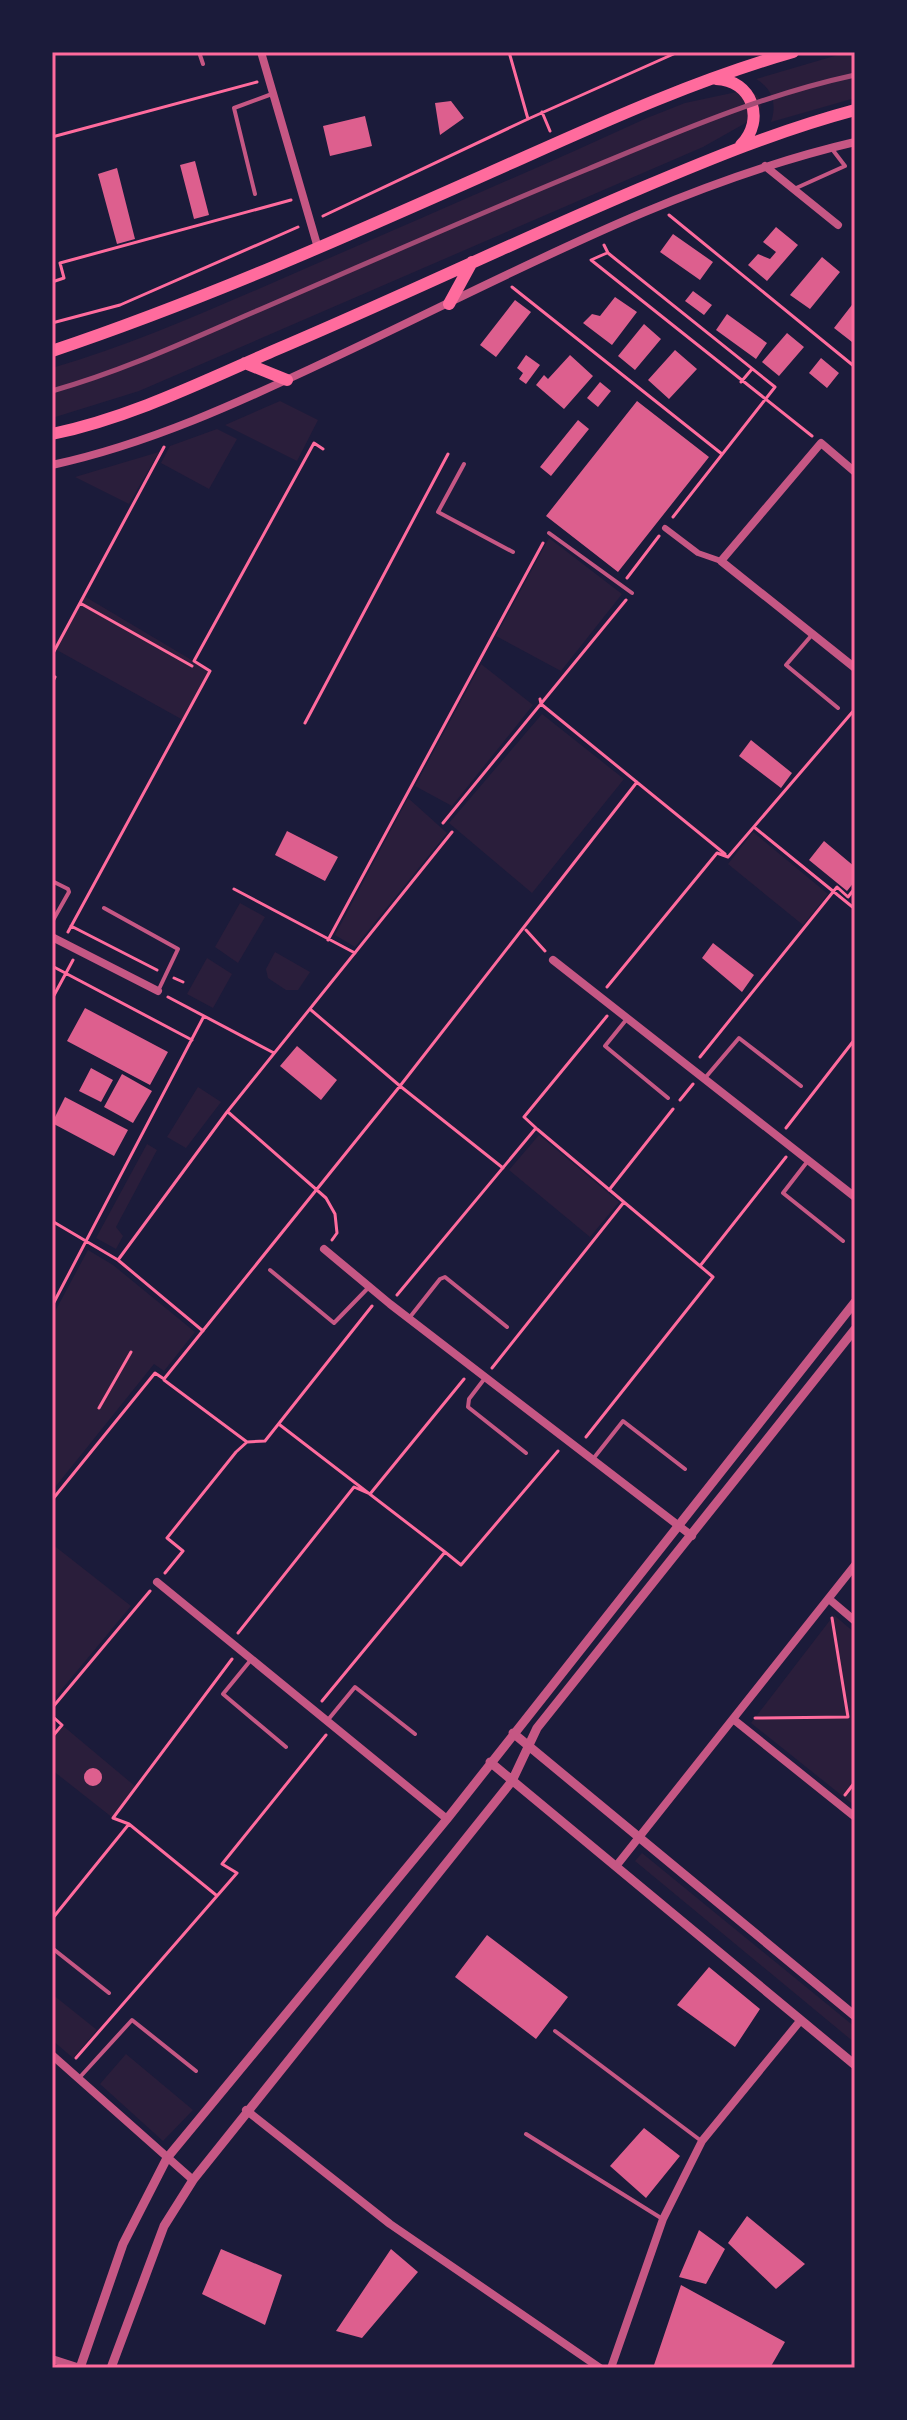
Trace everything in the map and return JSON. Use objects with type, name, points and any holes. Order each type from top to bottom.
[{"type":"main road","points":[[52,351],[211,293],[633,110],[708,80],[793,52]]},
{"type":"main road","points":[[708,80],[723,79],[738,85],[752,102],[755,117],[751,132],[735,149]]},
{"type":"main road","points":[[52,434],[122,413],[245,363],[735,149],[782,131],[855,110]]},
{"type":"main road","points":[[449,304],[472,262]]},
{"type":"main road","points":[[245,363],[287,380]]},
{"type":"street","points":[[261,52],[318,248]]},
{"type":"street","points":[[52,465],[117,447],[217,412],[659,206],[765,166],[855,142]]},
{"type":"street","points":[[765,166],[838,225]]},
{"type":"street","points":[[721,561],[821,443],[855,472]]},
{"type":"street","points":[[665,528],[698,553],[721,561],[855,668]]},
{"type":"street","points":[[52,937],[158,991]]},
{"type":"street","points":[[553,960],[855,1197]]},
{"type":"street","points":[[324,1249],[408,1319],[692,1536]]},
{"type":"street","points":[[52,2359],[80,2368],[123,2244],[167,2158],[447,1819],[855,1302]]},
{"type":"street","points":[[111,2368],[164,2226],[193,2180],[512,1781],[537,1728],[855,1329]]},
{"type":"street","points":[[617,1865],[855,1565]]},
{"type":"street","points":[[157,1582],[447,1819]]},
{"type":"street","points":[[829,1599],[855,1621]]},
{"type":"street","points":[[733,1719],[855,1817]]},
{"type":"street","points":[[513,1733],[855,2016]]},
{"type":"street","points":[[490,1762],[855,2065]]},
{"type":"street","points":[[611,2368],[663,2219],[702,2141],[800,2021]]},
{"type":"street","points":[[52,2055],[193,2180]]},
{"type":"street","points":[[246,2110],[390,2224],[600,2368]]},
{"type":"lane","points":[[199,52],[203,64]]},
{"type":"lane","points":[[255,194],[234,108],[272,94]]},
{"type":"lane","points":[[794,189],[845,166],[830,147]]},
{"type":"lane","points":[[464,464],[438,512],[513,552]]},
{"type":"lane","points":[[549,533],[632,593]]},
{"type":"lane","points":[[813,634],[786,665],[838,708]]},
{"type":"lane","points":[[52,881],[69,892],[52,922]]},
{"type":"lane","points":[[104,908],[178,949],[158,991]]},
{"type":"lane","points":[[628,1018],[605,1046],[668,1098]]},
{"type":"lane","points":[[702,1077],[739,1038],[801,1086]]},
{"type":"lane","points":[[809,1160],[783,1193],[843,1241]]},
{"type":"lane","points":[[270,1270],[334,1323],[369,1287]]},
{"type":"lane","points":[[408,1319],[440,1279],[445,1277],[507,1327]]},
{"type":"lane","points":[[485,1378],[469,1399],[468,1407],[526,1453]]},
{"type":"lane","points":[[592,1461],[623,1421],[685,1469]]},
{"type":"lane","points":[[252,1659],[223,1694],[286,1747]]},
{"type":"lane","points":[[330,1723],[355,1687],[415,1734]]},
{"type":"lane","points":[[52,1948],[109,1993]]},
{"type":"lane","points":[[78,2078],[132,2020],[196,2071]]},
{"type":"lane","points":[[555,2031],[702,2141]]},
{"type":"lane","points":[[526,2134],[663,2219]]},
{"type":"path","points":[[509,52],[528,119]]},
{"type":"path","points":[[52,323],[120,305],[310,222],[678,52]]},
{"type":"path","points":[[52,137],[269,79]]},
{"type":"path","points":[[52,282],[64,278],[60,263],[303,197]]},
{"type":"path","points":[[659,206],[855,367]]},
{"type":"path","points":[[597,234],[608,253],[775,387],[622,584]]},
{"type":"path","points":[[608,253],[591,260],[821,443]]},
{"type":"path","points":[[502,279],[722,454]]},
{"type":"path","points":[[741,382],[752,368]]},
{"type":"path","points":[[52,655],[175,427]]},
{"type":"path","points":[[189,671],[314,443],[323,449]]},
{"type":"path","points":[[305,723],[448,454]]},
{"type":"path","points":[[328,940],[549,533]]},
{"type":"path","points":[[443,823],[632,593]]},
{"type":"path","points":[[62,942],[210,671],[80,603]]},
{"type":"path","points":[[52,676],[55,677],[52,683]]},
{"type":"path","points":[[540,699],[541,704],[728,857]]},
{"type":"path","points":[[728,857],[855,709]]},
{"type":"path","points":[[164,1379],[525,929],[637,782]]},
{"type":"path","points":[[754,827],[855,909]]},
{"type":"path","points":[[118,1260],[227,1112],[452,832]]},
{"type":"path","points":[[600,996],[717,853],[728,857]]},
{"type":"path","points":[[692,1068],[837,887],[848,897],[855,888]]},
{"type":"path","points":[[234,889],[355,953]]},
{"type":"path","points":[[71,926],[183,982]]},
{"type":"path","points":[[525,929],[553,960]]},
{"type":"path","points":[[52,999],[78,950]]},
{"type":"path","points":[[52,966],[192,1040]]},
{"type":"path","points":[[158,991],[275,1053]]},
{"type":"path","points":[[576,1449],[713,1277],[524,1117],[614,1007]]},
{"type":"path","points":[[310,1009],[503,1168]]},
{"type":"path","points":[[52,1306],[204,1016]]},
{"type":"path","points":[[779,1136],[855,1039]]},
{"type":"path","points":[[609,1190],[702,1077]]},
{"type":"path","points":[[227,1112],[317,1188],[335,1214],[337,1233],[324,1249]]},
{"type":"path","points":[[390,1304],[536,1128]]},
{"type":"path","points":[[700,1266],[793,1148]]},
{"type":"path","points":[[485,1378],[624,1202]]},
{"type":"path","points":[[52,1221],[118,1260],[203,1331]]},
{"type":"path","points":[[52,1708],[183,1551],[167,1538],[236,1452],[247,1442],[265,1441],[379,1296]]},
{"type":"path","points":[[99,1408],[131,1352]]},
{"type":"path","points":[[370,1494],[472,1368]]},
{"type":"path","points":[[52,1500],[155,1373],[247,1442]]},
{"type":"path","points":[[279,1425],[461,1565],[567,1441]]},
{"type":"path","points":[[231,1642],[354,1487],[370,1494]]},
{"type":"path","points":[[314,1710],[445,1552]]},
{"type":"path","points":[[733,1719],[848,1717],[829,1599]]},
{"type":"path","points":[[217,1896],[129,1824],[113,1818],[240,1649]]},
{"type":"path","points":[[52,1716],[62,1725],[52,1737]]},
{"type":"path","points":[[67,2068],[237,1873],[222,1864],[330,1723]]},
{"type":"path","points":[[52,1919],[129,1824]]},
{"type":"shaded area","points":[[855,52],[855,98],[771,122],[774,109],[772,98],[766,87],[756,79]]},
{"type":"shaded area","points":[[746,90],[760,99],[758,116],[703,147],[139,391],[52,418],[52,368],[120,346],[219,306],[647,118],[685,103]]},
{"type":"shaded area","points":[[280,401],[318,420],[297,461],[225,425]]},
{"type":"shaded area","points":[[217,429],[237,439],[209,489],[161,463],[170,446]]},
{"type":"shaded area","points":[[159,452],[129,504],[75,477]]},
{"type":"shaded area","points":[[549,538],[622,594],[561,671],[496,636]]},
{"type":"shaded area","points":[[84,596],[210,671],[183,720],[55,649]]},
{"type":"shaded area","points":[[481,664],[533,705],[452,806],[415,786]]},
{"type":"shaded area","points":[[542,714],[624,779],[532,893],[449,823]]},
{"type":"shaded area","points":[[408,798],[447,833],[355,947],[335,935]]},
{"type":"shaded area","points":[[753,832],[828,894],[803,925],[728,864]]},
{"type":"shaded area","points":[[240,903],[265,917],[238,963],[215,947]]},
{"type":"shaded area","points":[[275,952],[310,972],[298,990],[286,990],[268,978],[266,969]]},
{"type":"shaded area","points":[[207,958],[232,974],[213,1008],[187,994]]},
{"type":"shaded area","points":[[198,1087],[221,1102],[186,1148],[167,1137]]},
{"type":"shaded area","points":[[539,1135],[619,1202],[590,1237],[509,1170]]},
{"type":"shaded area","points":[[147,1144],[157,1150],[116,1227],[123,1236],[116,1249],[96,1238]]},
{"type":"shaded area","points":[[88,1250],[113,1265],[195,1332],[164,1371],[154,1364],[52,1491],[52,1317]]},
{"type":"shaded area","points":[[52,1544],[131,1606],[52,1701]]},
{"type":"shaded area","points":[[834,1615],[855,1633],[855,1806],[751,1723]]},
{"type":"shaded area","points":[[62,1725],[136,1787],[113,1818],[52,1770],[52,1737]]},
{"type":"shaded area","points":[[642,1853],[855,2027],[855,2043],[635,1861]]},
{"type":"shaded area","points":[[52,1994],[97,2030],[73,2058],[52,2040]]},
{"type":"shaded area","points":[[126,2054],[193,2110],[163,2141],[100,2084]]},
{"type":"building","points":[[451,101],[464,118],[440,135],[435,103]]},
{"type":"building","points":[[365,116],[372,146],[330,156],[323,126]]},
{"type":"building","points":[[195,161],[209,215],[194,219],[180,165]]},
{"type":"building","points":[[117,168],[135,239],[117,244],[98,174]]},
{"type":"building","points":[[776,227],[798,245],[767,281],[748,265],[758,254],[770,259],[776,252],[763,242]]},
{"type":"building","points":[[673,234],[713,262],[700,280],[660,252]]},
{"type":"building","points":[[822,257],[840,272],[810,309],[790,295]]},
{"type":"building","points":[[693,291],[712,305],[704,315],[685,301]]},
{"type":"building","points":[[615,297],[637,312],[612,345],[583,323],[592,314],[600,316]]},
{"type":"building","points":[[515,300],[531,312],[496,357],[480,345]]},
{"type":"building","points":[[855,301],[855,338],[852,342],[834,328]]},
{"type":"building","points":[[727,314],[767,343],[756,359],[716,330]]},
{"type":"building","points":[[644,324],[661,339],[635,370],[618,356]]},
{"type":"building","points":[[787,333],[804,347],[779,376],[762,362]]},
{"type":"building","points":[[675,350],[697,369],[669,399],[648,380]]},
{"type":"building","points":[[526,355],[540,365],[526,384],[519,379],[523,373],[517,368]]},
{"type":"building","points":[[570,355],[593,376],[564,409],[536,385],[544,375],[548,379]]},
{"type":"building","points":[[821,358],[839,373],[827,388],[809,373]]},
{"type":"building","points":[[600,382],[611,391],[598,407],[587,398]]},
{"type":"building","points":[[637,401],[709,457],[618,572],[546,516]]},
{"type":"building","points":[[578,420],[589,429],[551,476],[540,467]]},
{"type":"building","points":[[751,740],[792,773],[781,788],[739,756]]},
{"type":"building","points":[[287,831],[338,857],[325,881],[275,855]]},
{"type":"building","points":[[824,841],[855,867],[855,881],[847,891],[809,860]]},
{"type":"building","points":[[713,943],[754,975],[742,992],[702,958]]},
{"type":"building","points":[[85,1008],[168,1052],[150,1085],[67,1041]]},
{"type":"building","points":[[297,1046],[337,1080],[321,1100],[280,1066]]},
{"type":"building","points":[[91,1068],[113,1080],[101,1102],[79,1091]]},
{"type":"building","points":[[122,1074],[152,1091],[133,1123],[104,1107]]},
{"type":"building","points":[[65,1097],[128,1130],[114,1156],[52,1123]]},
{"type":"building","points":[[93,1768],[102,1777],[93,1786],[84,1777]]},
{"type":"building","points":[[487,1935],[568,1997],[536,2039],[455,1977]]},
{"type":"building","points":[[709,1967],[760,2009],[735,2047],[677,2005]]},
{"type":"building","points":[[644,2128],[680,2156],[646,2198],[610,2166]]},
{"type":"building","points":[[747,2216],[805,2264],[776,2289],[728,2243]]},
{"type":"building","points":[[699,2230],[725,2249],[706,2284],[679,2277]]},
{"type":"building","points":[[221,2249],[282,2275],[265,2325],[202,2294]]},
{"type":"building","points":[[391,2249],[418,2272],[362,2338],[336,2331]]},
{"type":"building","points":[[681,2285],[785,2342],[770,2368],[653,2368]]},
{"type":"railway","points":[[52,391],[154,355],[686,129],[786,93],[855,75]]}]
